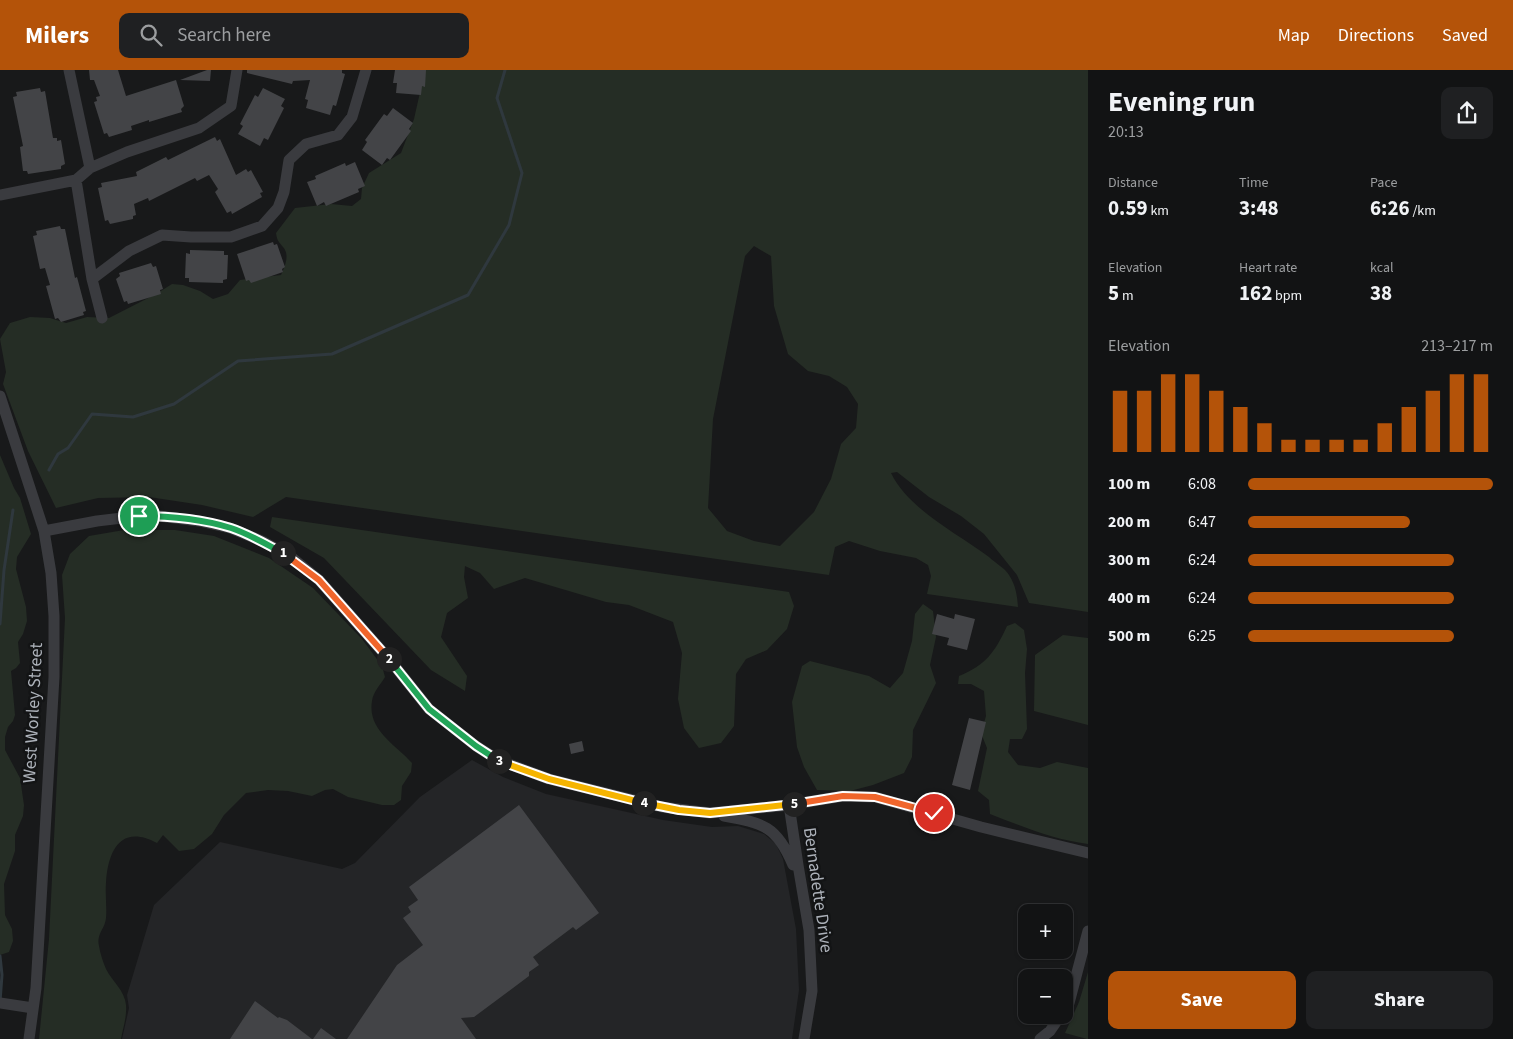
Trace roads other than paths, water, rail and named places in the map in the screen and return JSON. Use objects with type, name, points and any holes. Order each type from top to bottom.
[{"type":"street","points":[[69,70],[90,168]]},
{"type":"street","points":[[0,195],[76,180],[90,168],[127,152],[199,128],[231,106],[237,70]]},
{"type":"street","points":[[92,279],[129,251],[162,235],[231,237],[262,226],[278,208],[284,192],[289,160],[306,144],[338,135],[352,117],[366,70]]},
{"type":"street","points":[[76,180],[92,279],[102,318]]},
{"type":"street","name":"West Worley Street","points":[[0,398],[44,531],[51,573],[54,616],[54,678],[33,1008],[29,1039]]},
{"type":"street","points":[[44,531],[97,521],[139,516],[159,516],[199,521],[230,528],[262,541],[291,557],[319,580],[383,652],[429,709],[476,746],[498,760],[556,781],[662,807],[752,821],[766,827],[777,835],[787,851],[801,883]]},
{"type":"street","points":[[710,813],[789,805],[843,796],[875,797],[981,827],[1088,853]]},
{"type":"street","name":"Bernadette Drive","points":[[789,805],[809,930],[812,991],[804,1039]]},
{"type":"street","points":[[1073,988],[1088,931]]},
{"type":"street","points":[[0,1003],[33,1008]]},
{"type":"street","points":[[1040,1039],[1055,1024]]},
{"type":"waterway","points":[[49,470],[58,454],[68,448],[92,414],[133,417],[174,404],[238,361],[332,354],[468,295],[509,225],[522,173],[497,98],[505,70]]},
{"type":"waterway","points":[[0,624],[4,570],[13,510]]},
{"type":"waterway","points":[[0,956],[2,975],[0,1002]]}]
